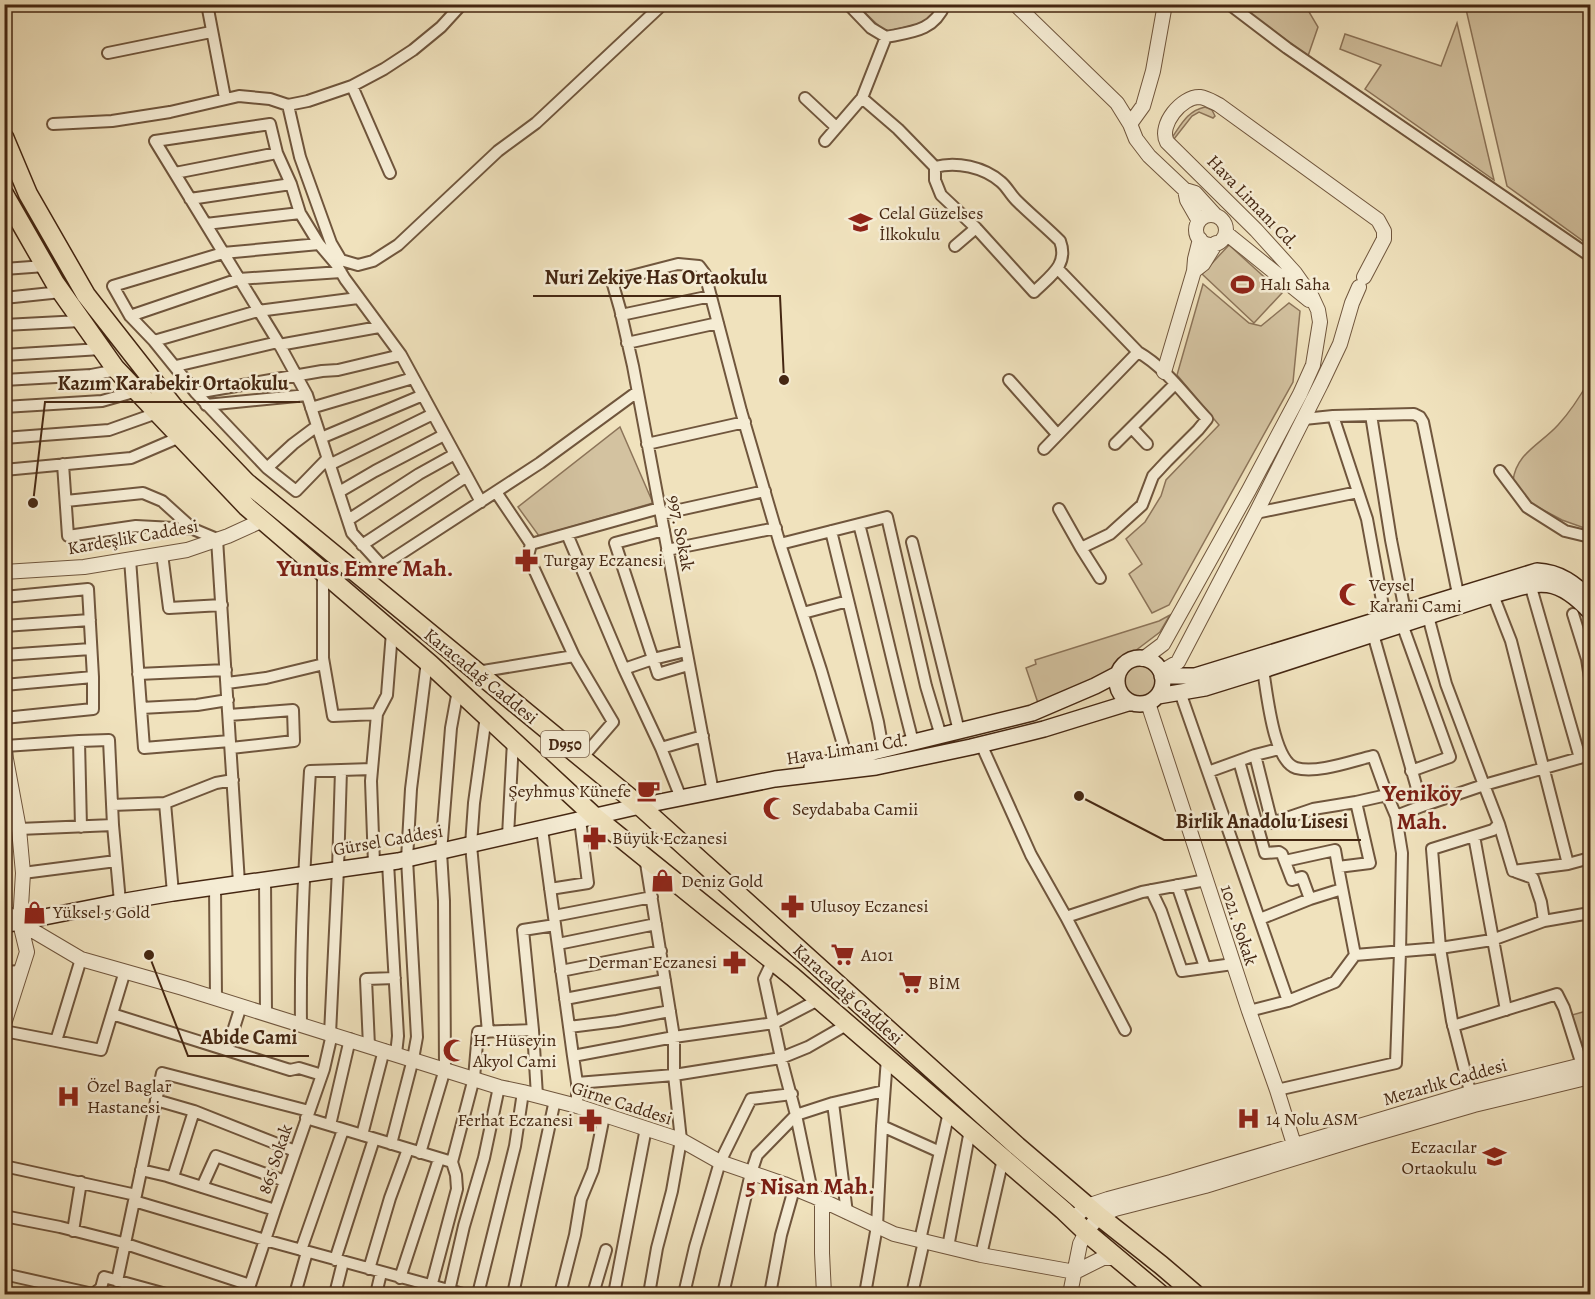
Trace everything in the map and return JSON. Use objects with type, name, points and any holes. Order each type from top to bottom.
[{"type":"highway","name":"Karacadağ Caddesi","points":[[4,137],[28,194],[86,295],[173,406],[246,482],[640,806],[934,1072],[1093,1211],[1195,1294]]},
{"type":"highway","name":"Karacadağ Caddesi","points":[[4,194],[61,292],[117,370],[247,507],[426,661],[513,740],[587,818],[645,857],[820,999],[1160,1294]]},
{"type":"main road","points":[[1404,618],[1458,594],[1537,571],[1558,575],[1571,582],[1590,599]]},
{"type":"main road","points":[[1162,674],[1195,676],[1384,617],[1428,616],[1530,584],[1545,583],[1560,588],[1590,612]]},
{"type":"main road","name":"Hava Limanı Cd.","points":[[775,779],[876,767],[1044,729],[1128,703],[1205,688],[1373,634],[1404,618]]},
{"type":"main road","points":[[1143,659],[1157,666],[1162,674],[1163,683],[1146,701],[1126,700],[1118,688],[1118,674],[1128,662],[1143,659]]},
{"type":"main road","name":"Hava Limanı Cd.","points":[[775,779],[799,770],[1032,713],[1118,674]]},
{"type":"main road","name":"Gürsel Caddesi","points":[[12,924],[215,886],[381,864],[640,806],[775,779]]},
{"type":"street","points":[[207,4],[225,98]]},
{"type":"street","points":[[53,124],[112,121],[170,112],[240,96],[270,99],[288,105],[308,101],[352,86],[384,69],[413,50],[441,27],[462,4]]},
{"type":"street","points":[[288,105],[300,157],[331,243],[341,260],[358,265],[373,261],[398,245],[498,151],[536,123],[663,4]]},
{"type":"street","points":[[848,4],[871,28],[886,37],[921,29],[937,20],[945,4]]},
{"type":"street","points":[[1015,4],[1117,103],[1136,139],[1149,156],[1185,190],[1195,194],[1223,220],[1226,229],[1221,238],[1203,264],[1194,270]]},
{"type":"street","points":[[1130,124],[1143,106],[1153,71],[1165,4]]},
{"type":"street","points":[[1229,4],[1287,48],[1590,256]]},
{"type":"street","points":[[108,53],[211,32]]},
{"type":"street","points":[[825,141],[862,98],[886,37]]},
{"type":"street","points":[[352,86],[390,173]]},
{"type":"street","name":"Hava Limanı Cd.","points":[[1143,659],[1163,644],[1300,394],[1313,365],[1320,322],[1312,297],[1295,273],[1164,137],[1166,125],[1176,111],[1185,101],[1200,97],[1219,105],[1378,220],[1384,231],[1384,239],[1352,303],[1340,344],[1304,419],[1178,662],[1162,674]]},
{"type":"street","points":[[805,98],[836,127]]},
{"type":"street","points":[[862,98],[898,129],[935,167],[935,180],[941,195],[976,228],[1034,292],[1058,269],[1063,258],[1060,241],[1015,200],[1001,182],[985,172],[959,164],[935,167]]},
{"type":"street","points":[[382,566],[352,533],[307,395],[155,141],[270,124],[277,153],[291,184],[300,213],[319,244],[401,355],[481,502]]},
{"type":"street","points":[[175,174],[277,153]]},
{"type":"street","points":[[190,199],[291,184]]},
{"type":"street","points":[[1185,190],[1187,200],[1199,221]]},
{"type":"street","points":[[206,224],[300,213]]},
{"type":"street","points":[[1215,215],[1206,216],[1199,221],[1196,230],[1200,239],[1207,244],[1221,238]]},
{"type":"street","points":[[955,246],[976,228]]},
{"type":"street","points":[[1221,238],[1315,304]]},
{"type":"street","points":[[1164,372],[1194,270],[1200,239]]},
{"type":"street","points":[[319,244],[223,253],[113,286],[130,316],[176,366],[206,405],[267,468],[296,491],[328,462],[433,414]]},
{"type":"street","name":"997. Sokak","points":[[711,296],[705,274],[699,266],[678,264],[612,281],[637,392],[714,792]]},
{"type":"street","points":[[4,269],[45,266]]},
{"type":"street","points":[[1058,269],[1138,352],[1151,359],[1164,372],[1207,419],[1153,476],[1142,505],[1110,534],[1081,548]]},
{"type":"street","points":[[130,316],[239,279],[341,272]]},
{"type":"street","points":[[4,298],[61,292]]},
{"type":"street","points":[[621,315],[711,296],[780,544],[848,758]]},
{"type":"street","points":[[154,341],[258,311],[358,298]]},
{"type":"street","points":[[4,325],[81,321]]},
{"type":"street","points":[[1320,322],[1333,321],[1346,325]]},
{"type":"street","points":[[627,343],[718,323]]},
{"type":"street","points":[[176,366],[278,344],[379,327]]},
{"type":"street","points":[[4,355],[101,349]]},
{"type":"street","points":[[1044,449],[1138,352]]},
{"type":"street","points":[[196,393],[338,370],[401,355]]},
{"type":"street","points":[[4,380],[91,375],[117,370]]},
{"type":"street","points":[[311,408],[413,378]]},
{"type":"street","points":[[1009,380],[1057,434]]},
{"type":"street","points":[[1115,444],[1174,384]]},
{"type":"street","points":[[4,407],[102,401],[137,391]]},
{"type":"street","points":[[365,580],[382,566],[540,463],[637,392]]},
{"type":"street","points":[[206,405],[307,395]]},
{"type":"street","points":[[321,438],[423,395]]},
{"type":"street","points":[[4,438],[109,430],[157,413]]},
{"type":"street","points":[[1304,419],[1414,414],[1420,417],[1423,422],[1458,594]]},
{"type":"street","points":[[1371,415],[1404,618],[1450,757],[1411,771]]},
{"type":"street","points":[[1333,416],[1367,519],[1384,617]]},
{"type":"street","points":[[647,444],[745,422]]},
{"type":"street","points":[[267,468],[317,426]]},
{"type":"street","points":[[1132,428],[1147,444]]},
{"type":"street","points":[[339,492],[444,435]]},
{"type":"street","points":[[4,470],[131,458],[180,437]]},
{"type":"street","points":[[348,520],[454,454]]},
{"type":"street","points":[[63,464],[68,536],[136,526],[193,529]]},
{"type":"street","points":[[1500,471],[1527,507],[1565,531],[1590,537]]},
{"type":"street","points":[[362,545],[467,476]]},
{"type":"street","points":[[531,544],[660,511],[765,491]]},
{"type":"street","points":[[496,492],[531,544],[528,556],[574,656],[613,722],[582,758]]},
{"type":"street","points":[[1256,513],[1358,492]]},
{"type":"street","points":[[66,501],[143,493],[162,501],[193,529],[217,539],[239,883]]},
{"type":"street","points":[[1059,509],[1100,578]]},
{"type":"street","points":[[780,544],[887,517],[926,686],[941,736]]},
{"type":"street","name":"Kardeşlik Caddesi","points":[[4,572],[84,567],[187,550],[228,536],[263,520]]},
{"type":"street","points":[[859,524],[913,742]]},
{"type":"street","points":[[668,550],[776,528]]},
{"type":"street","points":[[664,530],[615,543],[658,674],[688,665]]},
{"type":"street","points":[[831,531],[878,722],[882,750]]},
{"type":"street","points":[[567,534],[681,798]]},
{"type":"street","points":[[912,542],[960,731]]},
{"type":"street","points":[[162,554],[169,608],[222,605]]},
{"type":"street","points":[[130,559],[144,748],[294,741],[293,710],[229,715]]},
{"type":"street","points":[[324,573],[323,658],[333,716],[377,714]]},
{"type":"street","points":[[1396,816],[1484,785],[1585,756],[1530,584]]},
{"type":"street","points":[[4,597],[88,589],[93,677],[93,709],[4,718]]},
{"type":"street","points":[[1493,595],[1511,641],[1568,864]]},
{"type":"street","points":[[803,614],[848,601]]},
{"type":"street","points":[[1573,614],[1587,659],[1590,678]]},
{"type":"street","points":[[1428,616],[1446,684],[1499,824],[1514,871]]},
{"type":"street","points":[[4,626],[90,620]]},
{"type":"street","points":[[362,1135],[390,1052],[398,1036],[395,978],[371,781],[377,714],[387,695],[392,632]]},
{"type":"street","points":[[1373,634],[1422,806]]},
{"type":"street","points":[[4,656],[91,649]]},
{"type":"street","points":[[624,669],[686,651]]},
{"type":"street","points":[[477,672],[574,656]]},
{"type":"street","points":[[391,1144],[417,1037],[407,859],[411,789],[426,661]]},
{"type":"street","points":[[227,683],[266,678],[324,664]]},
{"type":"street","points":[[138,674],[226,670]]},
{"type":"street","points":[[1263,670],[1274,730],[1279,749],[1287,763],[1296,768],[1318,769],[1373,756],[1396,816],[1402,853],[1396,1063],[1277,1090]]},
{"type":"street","points":[[4,686],[93,677]]},
{"type":"street","points":[[420,1153],[445,1069],[444,901],[441,852],[452,728],[458,690]]},
{"type":"street","points":[[1180,692],[1288,1001]]},
{"type":"street","points":[[141,708],[197,705],[228,700]]},
{"type":"street","name":"1021. Sokak","points":[[1146,701],[1296,1151]]},
{"type":"street","points":[[486,716],[471,844],[488,1032]]},
{"type":"street","points":[[661,748],[702,736]]},
{"type":"street","points":[[4,739],[9,800],[18,829],[23,873],[12,924],[27,952],[6,1016]]},
{"type":"street","points":[[5,754],[80,741],[109,740],[120,902]]},
{"type":"street","points":[[508,836],[513,740]]},
{"type":"street","points":[[80,741],[81,827]]},
{"type":"street","points":[[981,744],[1031,855],[1125,1030]]},
{"type":"street","points":[[1208,772],[1279,749]]},
{"type":"street","points":[[1255,755],[1272,823],[1313,809],[1387,795]]},
{"type":"street","points":[[1239,761],[1265,853],[1279,852],[1282,854],[1292,880],[1302,877],[1310,899]]},
{"type":"street","points":[[301,1024],[300,972],[310,771],[372,769]]},
{"type":"street","name":"865 Sokak","points":[[249,1290],[274,1210],[322,1076],[331,1034],[341,770]]},
{"type":"street","points":[[112,805],[165,803],[216,783],[233,780]]},
{"type":"street","points":[[1338,867],[1370,863],[1356,802]]},
{"type":"street","points":[[165,803],[173,893]]},
{"type":"street","points":[[550,889],[588,883],[587,818]]},
{"type":"street","points":[[1472,1099],[1453,1026],[1440,948],[1432,849],[1493,830],[1499,824]]},
{"type":"street","points":[[18,829],[113,825]]},
{"type":"street","points":[[542,829],[577,1083],[577,1107]]},
{"type":"street","points":[[1474,836],[1506,1010]]},
{"type":"street","points":[[1249,1011],[1288,1001],[1335,982],[1355,955],[1335,850],[1285,861]]},
{"type":"street","points":[[645,857],[675,1037],[674,1075],[681,1140],[649,1294]]},
{"type":"street","points":[[1514,871],[1568,864],[1590,858]]},
{"type":"street","points":[[23,873],[116,861]]},
{"type":"street","points":[[1514,871],[1533,878],[1541,902],[1544,921]]},
{"type":"street","points":[[265,879],[266,1014]]},
{"type":"street","points":[[1066,917],[1151,890],[1206,880]]},
{"type":"street","points":[[1177,885],[1205,967]]},
{"type":"street","points":[[215,886],[216,998]]},
{"type":"street","points":[[1260,919],[1342,889]]},
{"type":"street","points":[[1151,890],[1161,911],[1182,971],[1233,964]]},
{"type":"street","points":[[478,1294],[530,1094],[534,1030],[522,930],[554,920],[652,897]]},
{"type":"street","name":"Girne Caddesi","points":[[4,911],[12,924],[81,959],[350,1039],[499,1087],[555,1100],[646,1128],[681,1140],[720,1162],[817,1198],[894,1234],[981,1255],[1075,1272]]},
{"type":"street","points":[[1355,955],[1440,948],[1492,940],[1544,921],[1590,913]]},
{"type":"street","points":[[558,944],[656,924]]},
{"type":"street","points":[[561,970],[661,951]]},
{"type":"street","points":[[56,1041],[81,959]]},
{"type":"street","points":[[773,960],[764,979],[817,1198],[824,1294]]},
{"type":"street","points":[[4,972],[21,971]]},
{"type":"street","points":[[4,1031],[101,1050],[125,971]]},
{"type":"street","points":[[369,1046],[366,979],[395,978]]},
{"type":"street","points":[[565,999],[665,980]]},
{"type":"street","points":[[1453,1026],[1557,994],[1586,1064]]},
{"type":"street","points":[[573,1056],[675,1037],[774,1023],[820,999]]},
{"type":"street","points":[[227,1050],[241,1006]]},
{"type":"street","points":[[569,1027],[670,1011]]},
{"type":"street","points":[[112,1014],[290,1070],[299,1068],[322,1076]]},
{"type":"street","points":[[577,1083],[674,1075],[782,1058],[808,1047],[848,1024]]},
{"type":"street","points":[[425,1289],[457,1189],[452,1162],[474,1078],[478,1032],[534,1030]]},
{"type":"street","points":[[330,1125],[350,1039]]},
{"type":"street","points":[[864,1294],[877,1226],[887,1058]]},
{"type":"street","name":"Mezarlık Caddesi","points":[[1093,1211],[1115,1209],[1205,1186],[1296,1151],[1586,1064]]},
{"type":"street","points":[[117,1281],[162,1073],[308,1115],[343,1130],[452,1162]]},
{"type":"street","name":"Mezarlık Caddesi","points":[[1472,1099],[1590,1077]]},
{"type":"street","points":[[4,1166],[81,1182],[265,1240],[400,1278],[425,1289],[458,1294],[464,1226],[484,1158],[499,1087]]},
{"type":"street","points":[[723,1294],[757,1155],[796,1115],[833,1103],[885,1091]]},
{"type":"street","points":[[684,1294],[720,1162],[751,1100],[792,1094]]},
{"type":"street","points":[[156,1100],[194,1111],[295,1151]]},
{"type":"street","points":[[513,1294],[555,1100]]},
{"type":"street","points":[[833,1103],[847,1213]]},
{"type":"street","points":[[173,1178],[194,1111]]},
{"type":"street","points":[[912,1294],[949,1112]]},
{"type":"street","points":[[560,1294],[575,1235],[581,1199],[593,1170],[604,1116]]},
{"type":"street","points":[[882,1126],[940,1152]]},
{"type":"street","points":[[614,1294],[646,1128]]},
{"type":"street","points":[[295,1294],[304,1251],[343,1130]]},
{"type":"street","points":[[948,1247],[970,1130]]},
{"type":"street","points":[[335,1294],[339,1261],[374,1139]]},
{"type":"street","points":[[369,1269],[390,1198],[408,1149]]},
{"type":"street","points":[[202,1187],[216,1156],[285,1181]]},
{"type":"street","points":[[400,1278],[439,1158]]},
{"type":"street","points":[[981,1255],[1003,1159]]},
{"type":"street","points":[[141,1170],[274,1210]]},
{"type":"street","points":[[73,1231],[81,1182]]},
{"type":"street","points":[[770,1294],[794,1189]]},
{"type":"street","points":[[1070,1294],[1080,1244],[1080,1226],[1093,1211]]},
{"type":"street","points":[[4,1216],[125,1244],[249,1290]]},
{"type":"street","points":[[593,1294],[606,1250]]},
{"type":"street","points":[[1075,1272],[1103,1258],[1116,1258]]},
{"type":"street","points":[[376,1294],[381,1273]]},
{"type":"street","points":[[4,1274],[93,1294],[101,1288],[104,1277],[166,1294]]},
{"type":"shaded area","points":[[857,5],[938,5],[936,14],[924,23],[888,31],[882,29]]},
{"type":"shaded area","points":[[1239,5],[1305,5],[1318,27],[1308,56]]},
{"type":"shaded area","points":[[1465,5],[1590,5],[1590,246],[1507,186]]},
{"type":"shaded area","points":[[1457,23],[1494,180],[1365,89],[1381,65],[1340,49],[1345,34],[1441,66]]},
{"type":"shaded area","points":[[1205,107],[1212,110],[1215,116],[1213,118],[1199,112],[1192,116],[1174,139],[1171,139],[1189,115]]},
{"type":"shaded area","name":"Halı Saha","points":[[1229,245],[1282,293],[1254,323],[1202,274]]},
{"type":"shaded area","points":[[1203,284],[1249,323],[1261,326],[1289,303],[1300,311],[1293,382],[1169,605],[1152,613],[1129,574],[1142,564],[1126,539],[1145,522],[1161,496],[1166,480],[1219,425],[1177,375]]},
{"type":"shaded area","points":[[1590,379],[1590,530],[1562,520],[1530,503],[1513,481],[1515,471],[1524,456],[1563,420]]},
{"type":"shaded area","points":[[620,427],[653,503],[539,536],[518,507]]},
{"type":"shaded area","points":[[1170,615],[1160,632],[1106,673],[1082,688],[1038,703],[1026,668],[1036,664],[1035,660],[1159,621]]},
{"type":"shaded area","points":[[1140,663],[1152,668],[1157,680],[1152,692],[1140,697],[1128,692],[1123,680],[1128,668]]},
{"type":"shaded area","points":[[1590,1010],[1590,1044],[1581,1047],[1572,1015]]},
{"type":"place","name":"Celal Güzelses İlkokulu","points":[[861,223]]},
{"type":"place","name":"Halı Saha","points":[[1242,284]]},
{"type":"place","name":"Nuri Zekiye Has Ortaokulu","points":[[784,380]]},
{"type":"place","name":"Kazım Karabekir Ortaokulu","points":[[33,503]]},
{"type":"place","name":"Turgay Eczanesi","points":[[526,560]]},
{"type":"place","name":"Veysel Karani Cami","points":[[1351,595]]},
{"type":"place","name":"Şeyhmus Künefe","points":[[649,791]]},
{"type":"place","name":"Birlik Anadolu Lisesi","points":[[1079,796]]},
{"type":"place","name":"Seydababa Camii","points":[[774,809]]},
{"type":"place","name":"Büyük Eczanesi","points":[[594,838]]},
{"type":"place","name":"Deniz Gold","points":[[663,881]]},
{"type":"place","name":"Ulusoy Eczanesi","points":[[792,906]]},
{"type":"place","name":"Yüksel 5 Gold","points":[[35,912]]},
{"type":"place","name":"Abide Cami","points":[[149,955]]},
{"type":"place","name":"A101","points":[[843,955]]},
{"type":"place","name":"Derman Eczanesi","points":[[735,962]]},
{"type":"place","name":"BİM","points":[[910,983]]},
{"type":"place","name":"H. Hüseyin Akyol Cami","points":[[455,1050]]},
{"type":"place","name":"Özel Baglar Hastanesi","points":[[69,1096]]},
{"type":"place","name":"14 Nolu ASM","points":[[1248,1119]]},
{"type":"place","name":"Ferhat Eczanesi","points":[[591,1120]]},
{"type":"place","name":"Eczacılar Ortaokulu","points":[[1495,1157]]},
{"type":"district","name":"Yunus Emre Mah.","points":[[365,568]]},
{"type":"district","name":"Yeniköy Mah.","points":[[1422,807]]},
{"type":"district","name":"5 Nisan Mah.","points":[[810,1186]]}]
